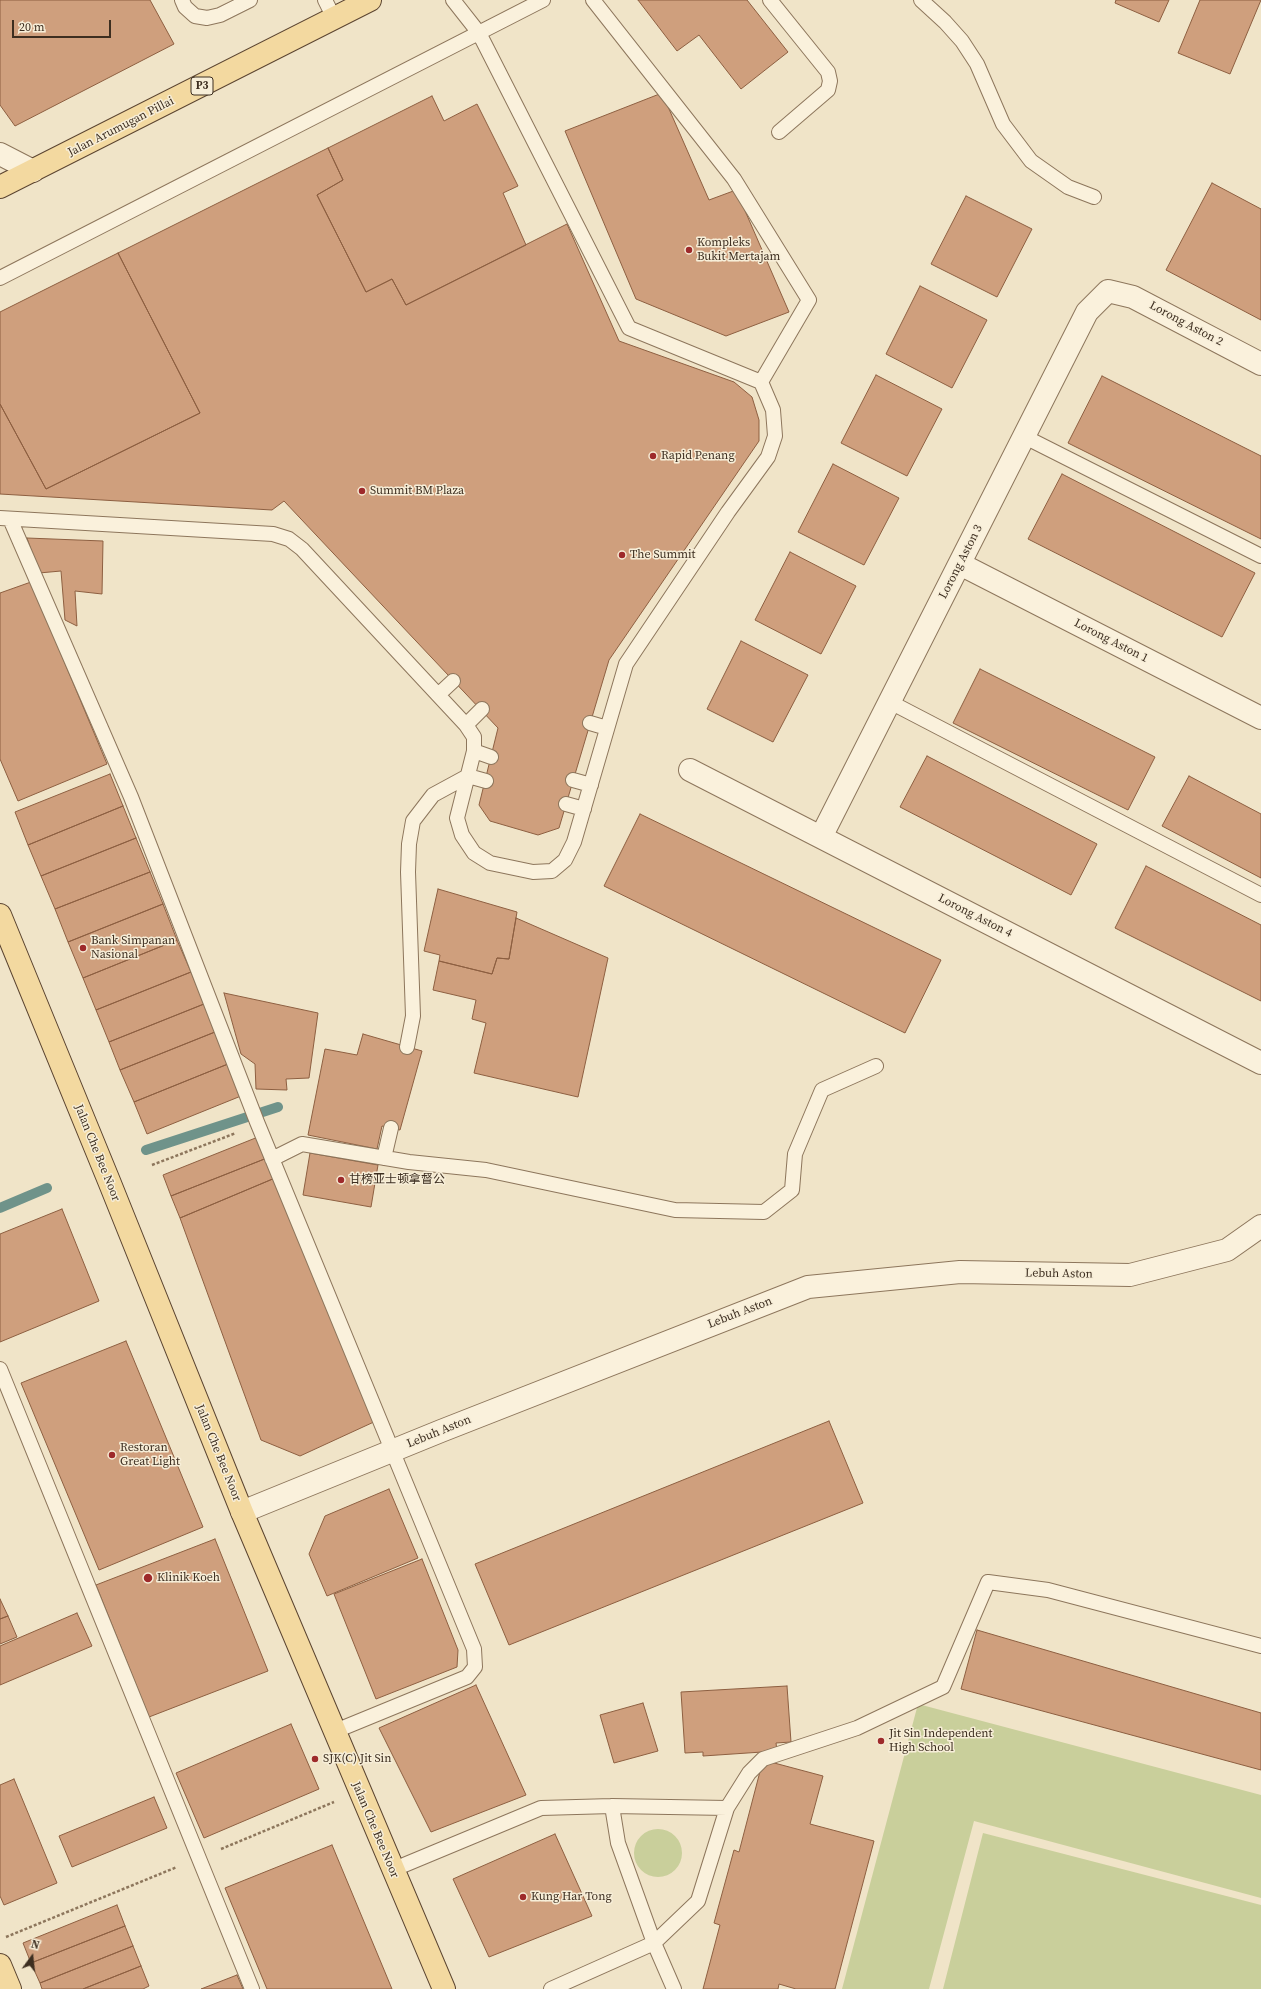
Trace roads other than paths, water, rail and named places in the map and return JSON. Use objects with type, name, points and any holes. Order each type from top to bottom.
[{"type":"main road","name":"Jalan Arumugan Pillai","points":[[0,187],[33,171],[329,9],[370,0]]},
{"type":"main road","name":"Jalan Che Bee Noor","points":[[0,915],[242,1512],[333,1732],[444,1989]]},
{"type":"main road","points":[[0,1965],[10,1989]]},
{"type":"street","points":[[0,154],[33,171]]},
{"type":"street","name":"Lorong Aston 2","points":[[1108,291],[1133,297],[1261,364]]},
{"type":"street","name":"Lorong Aston 3","points":[[821,837],[1087,312],[1108,291]]},
{"type":"street","name":"Lorong Aston 1","points":[[960,564],[1261,718]]},
{"type":"street","name":"Lorong Aston 4","points":[[690,770],[1261,1063]]},
{"type":"street","name":"Lebuh Aston","points":[[242,1512],[808,1287],[960,1272],[1130,1276],[1227,1250],[1261,1226]]},
{"type":"lane","points":[[182,0],[185,7],[195,16],[207,18],[220,15],[250,0]]},
{"type":"lane","points":[[333,1732],[467,1677],[475,1666],[474,1649],[257,1124],[130,797],[5,518],[273,534],[289,539],[302,549],[466,724],[474,737],[474,751],[457,818],[462,835],[474,853],[490,863],[533,872],[552,871],[565,860],[574,842],[626,664],[728,512],[768,457],[775,436],[773,410],[761,382],[629,328],[479,33],[453,0]]},
{"type":"lane","points":[[0,278],[543,0]]},
{"type":"lane","points":[[593,0],[734,179],[809,300],[761,382]]},
{"type":"lane","points":[[770,0],[828,72],[830,81],[828,90],[779,132]]},
{"type":"lane","points":[[921,0],[945,22],[962,41],[976,64],[1003,124],[1031,161],[1068,187],[1094,197]]},
{"type":"lane","points":[[1025,437],[1261,556]]},
{"type":"lane","points":[[438,695],[453,681]]},
{"type":"lane","points":[[890,702],[1261,895]]},
{"type":"lane","points":[[466,724],[482,709]]},
{"type":"lane","points":[[590,723],[608,728]]},
{"type":"lane","points":[[474,751],[491,757]]},
{"type":"lane","points":[[407,1047],[413,1016],[408,872],[409,844],[413,821],[433,795],[468,776],[486,781]]},
{"type":"lane","points":[[573,780],[591,785]]},
{"type":"lane","points":[[566,804],[584,809]]},
{"type":"lane","points":[[272,1159],[302,1144],[409,1162],[486,1170],[675,1210],[764,1212],[792,1190],[795,1154],[822,1090],[876,1066]]},
{"type":"lane","points":[[384,1158],[391,1128]]},
{"type":"lane","points":[[0,1369],[252,1989]]},
{"type":"lane","points":[[551,1989],[654,1943],[698,1901],[727,1808],[749,1774],[763,1759],[857,1728],[944,1687],[988,1582],[1048,1590],[1261,1646]]},
{"type":"lane","points":[[392,1870],[541,1808],[612,1806],[727,1808]]},
{"type":"lane","points":[[612,1806],[618,1843],[654,1943],[674,1989]]},
{"type":"waterway","points":[[146,1150],[278,1107]]},
{"type":"waterway","points":[[0,1208],[47,1188]]},
{"type":"place","name":"Kompleks Bukit Mertajam","points":[[689,250]]},
{"type":"place","name":"Rapid Penang","points":[[653,456]]},
{"type":"place","name":"Summit BM Plaza","points":[[362,491]]},
{"type":"place","name":"The Summit","points":[[622,555]]},
{"type":"place","name":"Bank Simpanan Nasional","points":[[83,948]]},
{"type":"place","name":"甘榜亚士顿拿督公","points":[[341,1180]]},
{"type":"place","name":"Restoran Great Light","points":[[112,1455]]},
{"type":"place","name":"Klinik Koeh","points":[[148,1578]]},
{"type":"place","name":"Jit Sin Independent High School","points":[[881,1741]]},
{"type":"place","name":"SJK(C) Jit Sin","points":[[315,1759]]},
{"type":"place","name":"Kung Har Tong","points":[[523,1897]]}]
